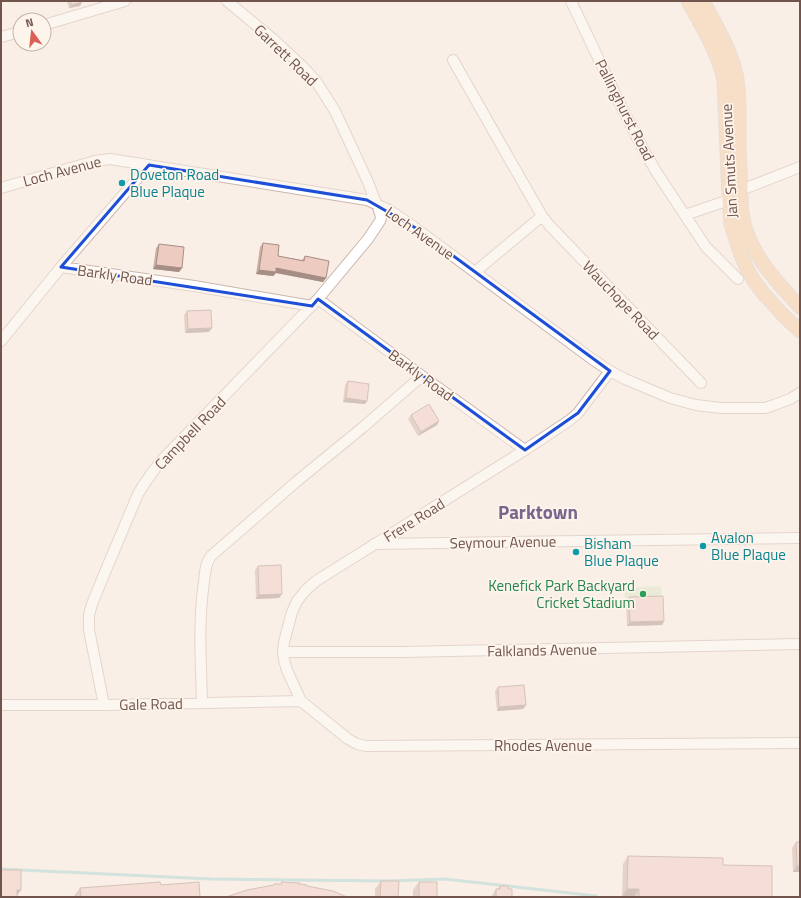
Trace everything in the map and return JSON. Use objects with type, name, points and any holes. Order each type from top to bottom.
[{"type":"main road","name":"Jan Smuts Avenue","points":[[688,1],[714,51],[722,71],[725,92],[731,224],[741,255],[746,267],[763,292],[783,315],[800,331]]},
{"type":"main road","name":"Jan Smuts Avenue","points":[[703,1],[727,48],[738,87],[742,213],[747,232],[761,260],[775,279],[800,307]]},
{"type":"street","points":[[52,22],[125,1]]},
{"type":"street","name":"Garrett Road","points":[[227,1],[273,39],[316,81],[335,111],[368,182],[376,204]]},
{"type":"street","name":"Pallinghurst Road","points":[[571,1],[614,92],[657,173],[706,247],[738,280]]},
{"type":"street","points":[[1,37],[12,34]]},
{"type":"street","name":"Wauchope Road","points":[[453,60],[542,216],[701,383]]},
{"type":"street","name":"Loch Avenue","points":[[1,188],[89,163],[110,159],[367,200],[389,210],[408,223],[610,371],[625,379],[670,398],[696,405],[721,408],[765,408],[790,399],[800,393]]},
{"type":"street","points":[[1,341],[61,267],[149,165]]},
{"type":"street","points":[[741,190],[800,167]]},
{"type":"street","points":[[685,215],[729,200]]},
{"type":"street","name":"Campbell Road","points":[[104,705],[88,630],[89,615],[100,584],[138,494],[151,473],[162,460],[315,302],[368,238],[381,218],[376,204]]},
{"type":"street","points":[[475,272],[542,216]]},
{"type":"street","name":"Barkly Road","points":[[61,267],[315,302],[525,450]]},
{"type":"street","name":"Frere Road","points":[[301,701],[287,670],[283,652],[284,642],[292,612],[296,601],[305,591],[316,581],[525,450],[570,420],[578,413],[610,371]]},
{"type":"street","points":[[202,703],[201,599],[207,562],[211,556],[422,376]]},
{"type":"street","name":"Seymour Avenue","points":[[374,544],[800,538]]},
{"type":"street","name":"Falklands Avenue","points":[[283,652],[411,652],[800,644]]},
{"type":"street","name":"Gale Road","points":[[1,705],[104,705],[301,701]]},
{"type":"street","name":"Rhodes Avenue","points":[[301,701],[348,739],[357,744],[366,746],[800,743]]},
{"type":"highlighted area","points":[[149,165],[367,200],[414,227],[610,371],[578,413],[525,450],[318,299],[312,306],[61,267]]},
{"type":"green space","name":"Kenefick Park Backyard Cricket Stadium","points":[[661,586],[662,600],[625,601],[624,588]]},
{"type":"building","points":[[71,1],[82,1],[82,2],[71,5]]},
{"type":"building","points":[[263,243],[279,245],[278,256],[304,261],[305,256],[329,261],[326,278],[276,268],[276,272],[259,270]]},
{"type":"building","points":[[159,244],[184,247],[182,268],[156,265]]},
{"type":"building","points":[[211,310],[212,328],[188,329],[187,311]]},
{"type":"building","points":[[348,381],[369,384],[367,401],[346,398]]},
{"type":"building","points":[[429,404],[439,421],[421,432],[411,415]]},
{"type":"building","points":[[281,565],[282,594],[259,595],[258,566]]},
{"type":"building","points":[[663,596],[664,621],[630,622],[629,597]]},
{"type":"building","points":[[524,685],[526,705],[499,707],[498,687]]},
{"type":"building","points":[[796,842],[800,842],[800,866],[797,866]]},
{"type":"building","points":[[628,856],[723,858],[723,865],[772,866],[772,897],[639,897],[639,889],[627,889]]},
{"type":"building","points":[[1,870],[21,870],[21,890],[17,890],[17,897],[1,897]]},
{"type":"building","points":[[381,881],[399,881],[398,897],[380,897]]},
{"type":"building","points":[[160,882],[161,885],[199,882],[200,897],[81,897],[80,888]]},
{"type":"building","points":[[281,882],[300,883],[299,884],[333,891],[347,897],[226,897],[247,890],[274,884],[282,884]]},
{"type":"building","points":[[419,882],[437,882],[437,897],[419,897]]},
{"type":"building","points":[[500,886],[508,886],[508,889],[512,889],[512,897],[496,897],[496,889],[500,889]]},
{"type":"waterway","points":[[1,869],[211,879],[389,881],[445,879],[596,896]]},
{"type":"place","name":"Doveton Road Blue Plaque","points":[[122,183]]},
{"type":"place","name":"Avalon Blue Plaque","points":[[703,546]]},
{"type":"place","name":"Bisham Blue Plaque","points":[[576,552]]},
{"type":"place","name":"Kenefick Park Backyard Cricket Stadium","points":[[643,594]]},
{"type":"district","name":"Parktown","points":[[538,511]]}]
